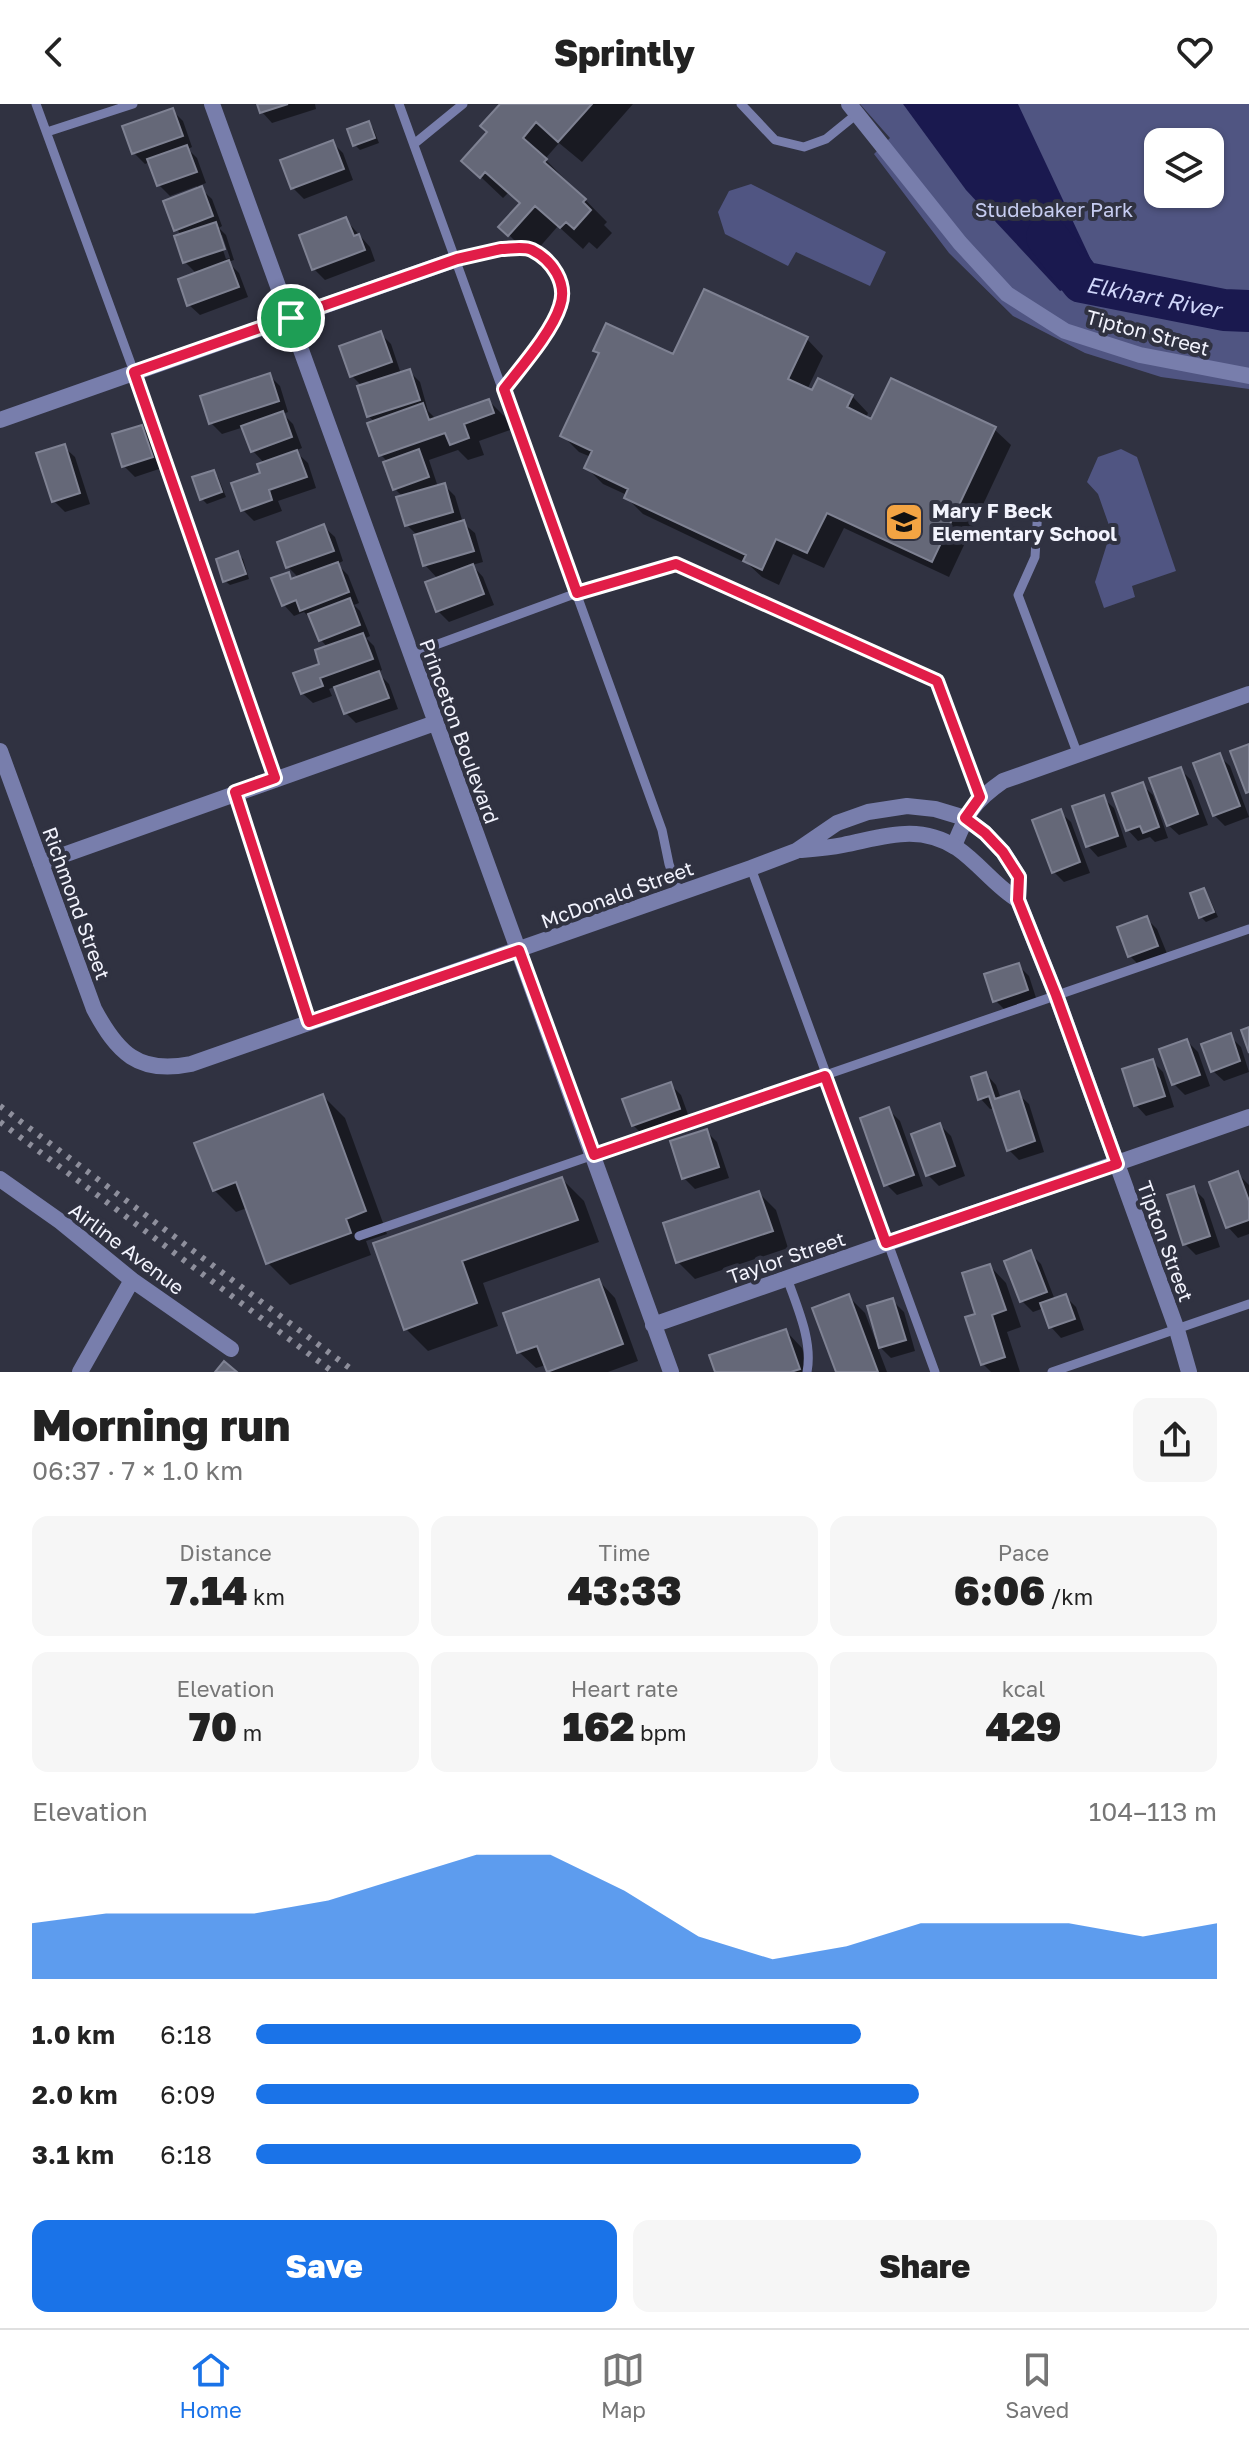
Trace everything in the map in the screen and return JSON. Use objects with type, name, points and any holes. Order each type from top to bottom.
[{"type":"street","name":"Princeton Boulevard","points":[[212,104],[671,1372]]},
{"type":"street","name":"Tipton Street","points":[[853,108],[960,243],[1007,294],[1065,331],[1140,355],[1249,376]]},
{"type":"street","points":[[0,420],[457,259]]},
{"type":"street","points":[[954,846],[965,818],[980,797],[1003,781],[1249,694]]},
{"type":"street","points":[[41,863],[435,723]]},
{"type":"street","name":"Richmond Street","points":[[0,751],[94,1009],[109,1037],[132,1059]]},
{"type":"street","name":"McDonald Street","points":[[796,851],[837,823],[868,812],[907,806],[935,809],[965,818]]},
{"type":"street","name":"Tipton Street","points":[[965,818],[1003,852],[1019,877],[1018,900],[1056,995],[1177,1330],[1189,1372]]},
{"type":"street","name":"McDonald Street","points":[[132,1059],[154,1066],[182,1066],[796,851],[908,834],[929,836],[954,846]]},
{"type":"street","name":"Tipton Street","points":[[954,846],[984,869],[1001,889],[1018,900]]},
{"type":"street","name":"Taylor Street","points":[[653,1325],[1249,1117]]},
{"type":"street","name":"Airline Avenue","points":[[0,1179],[61,1222],[132,1280],[231,1349]]},
{"type":"street","points":[[80,1372],[132,1280]]},
{"type":"lane","points":[[36,104],[134,372],[275,778]]},
{"type":"lane","points":[[47,132],[133,104]]},
{"type":"lane","points":[[399,104],[662,830],[679,893]]},
{"type":"lane","points":[[414,144],[463,104]]},
{"type":"lane","points":[[741,104],[775,140],[804,147],[826,139],[853,108]]},
{"type":"lane","points":[[457,259],[501,249],[529,249],[553,266],[562,286],[561,306],[538,345],[504,389]]},
{"type":"lane","points":[[1038,508],[1035,557],[1018,595],[1078,755]]},
{"type":"lane","points":[[411,654],[577,593],[676,564],[937,681],[980,797]]},
{"type":"lane","points":[[235,792],[309,1022]]},
{"type":"lane","points":[[751,868],[935,1372]]},
{"type":"lane","points":[[359,1236],[1249,929]]},
{"type":"lane","points":[[787,1278],[809,1354],[807,1372]]},
{"type":"lane","points":[[1052,1372],[1249,1304]]},
{"type":"green space","name":"Studebaker Park","points":[[860,104],[1249,104],[1249,389],[1161,377],[1085,353],[1013,316],[949,253],[874,154],[890,138]]},
{"type":"green space","points":[[751,184],[886,252],[870,286],[796,252],[788,266],[725,234],[718,212],[729,191]]},
{"type":"green space","points":[[1121,449],[1137,457],[1176,571],[1132,586],[1135,597],[1104,608],[1095,582],[1111,531],[1098,494],[1087,482],[1098,457]]},
{"type":"shaded area","points":[[903,104],[1018,104],[1092,262],[1082,282],[1060,291],[966,190]]},
{"type":"building","points":[[257,104],[288,104],[260,113]]},
{"type":"building","points":[[500,104],[592,104],[558,142],[536,122],[523,138],[547,159],[544,162],[586,199],[583,202],[591,210],[574,229],[566,222],[560,228],[535,206],[508,236],[498,227],[520,203],[485,172],[480,178],[461,161],[487,132],[480,126]]},
{"type":"building","points":[[173,108],[183,136],[132,154],[122,126]]},
{"type":"building","points":[[369,121],[375,138],[353,146],[347,129]]},
{"type":"building","points":[[333,140],[344,169],[291,189],[280,160]]},
{"type":"building","points":[[187,145],[197,172],[157,186],[147,159]]},
{"type":"building","points":[[202,186],[213,216],[174,231],[163,201]]},
{"type":"building","points":[[346,217],[354,236],[359,234],[365,250],[312,270],[299,235]]},
{"type":"building","points":[[216,222],[225,249],[183,263],[174,236]]},
{"type":"building","points":[[229,260],[239,287],[187,306],[178,279]]},
{"type":"building","points":[[704,289],[808,337],[788,379],[812,390],[818,378],[853,395],[847,407],[871,419],[891,378],[996,427],[932,562],[827,513],[807,553],[776,539],[762,570],[743,561],[746,555],[624,498],[628,489],[584,468],[592,451],[560,436],[599,353],[593,351],[606,323],[673,354]]},
{"type":"building","points":[[381,331],[392,362],[350,377],[339,346]]},
{"type":"building","points":[[410,369],[420,400],[367,417],[357,386]]},
{"type":"building","points":[[270,373],[279,401],[209,424],[200,396]]},
{"type":"building","points":[[489,399],[494,413],[464,424],[469,438],[450,445],[445,433],[379,456],[367,423],[423,403],[429,420]]},
{"type":"building","points":[[283,411],[292,437],[251,452],[241,426]]},
{"type":"building","points":[[142,425],[153,457],[122,467],[112,434]]},
{"type":"building","points":[[65,444],[80,493],[52,502],[36,453]]},
{"type":"building","points":[[419,449],[429,477],[393,490],[383,462]]},
{"type":"building","points":[[297,450],[307,477],[269,490],[272,500],[241,511],[231,483],[260,473],[257,464]]},
{"type":"building","points":[[214,470],[222,492],[200,500],[192,477]]},
{"type":"building","points":[[445,483],[453,512],[405,526],[396,497]]},
{"type":"building","points":[[464,520],[474,551],[423,566],[414,535]]},
{"type":"building","points":[[324,524],[334,551],[286,568],[277,542]]},
{"type":"building","points":[[238,551],[246,574],[223,582],[216,559]]},
{"type":"building","points":[[338,562],[349,592],[300,611],[296,600],[282,606],[271,578],[289,572],[291,579]]},
{"type":"building","points":[[473,564],[484,594],[436,612],[425,582]]},
{"type":"building","points":[[350,598],[360,625],[319,641],[308,614]]},
{"type":"building","points":[[363,633],[373,659],[320,678],[323,686],[301,694],[293,673],[319,664],[315,650]]},
{"type":"building","points":[[379,671],[389,698],[344,714],[334,687]]},
{"type":"building","points":[[1249,744],[1249,792],[1246,793],[1230,751]]},
{"type":"building","points":[[1220,753],[1240,806],[1213,816],[1193,763]]},
{"type":"building","points":[[1181,767],[1198,814],[1167,826],[1149,778]]},
{"type":"building","points":[[1143,782],[1159,827],[1143,833],[1140,826],[1126,831],[1112,793]]},
{"type":"building","points":[[1104,795],[1118,836],[1086,847],[1072,806]]},
{"type":"building","points":[[1061,809],[1080,862],[1052,873],[1032,820]]},
{"type":"building","points":[[1204,888],[1214,912],[1199,918],[1190,893]]},
{"type":"building","points":[[1147,916],[1158,946],[1128,957],[1117,927]]},
{"type":"building","points":[[1019,963],[1028,990],[993,1002],[984,974]]},
{"type":"building","points":[[1249,1027],[1249,1053],[1241,1030]]},
{"type":"building","points":[[1231,1033],[1240,1061],[1211,1072],[1201,1044]]},
{"type":"building","points":[[1187,1039],[1200,1075],[1172,1085],[1159,1049]]},
{"type":"building","points":[[1153,1059],[1165,1096],[1134,1106],[1122,1069]]},
{"type":"building","points":[[986,1072],[995,1099],[1019,1091],[1035,1141],[1007,1151],[989,1096],[978,1100],[971,1077]]},
{"type":"building","points":[[671,1082],[680,1109],[632,1126],[622,1099]]},
{"type":"building","points":[[323,1094],[366,1211],[346,1219],[351,1233],[266,1264],[236,1182],[213,1191],[194,1143]]},
{"type":"building","points":[[889,1107],[914,1175],[884,1186],[860,1118]]},
{"type":"building","points":[[940,1123],[955,1166],[926,1176],[911,1134]]},
{"type":"building","points":[[707,1129],[719,1167],[682,1179],[670,1141]]},
{"type":"building","points":[[1238,1171],[1249,1201],[1249,1220],[1226,1228],[1209,1182]]},
{"type":"building","points":[[562,1177],[578,1220],[462,1261],[477,1303],[404,1330],[373,1243]]},
{"type":"building","points":[[1194,1186],[1210,1236],[1183,1245],[1167,1195]]},
{"type":"building","points":[[759,1191],[773,1231],[676,1263],[663,1223]]},
{"type":"building","points":[[1031,1250],[1047,1292],[1020,1302],[1004,1261]]},
{"type":"building","points":[[990,1264],[1006,1310],[992,1315],[1005,1357],[981,1365],[965,1317],[975,1314],[962,1273]]},
{"type":"building","points":[[599,1279],[623,1344],[547,1372],[537,1346],[517,1353],[503,1313]]},
{"type":"building","points":[[849,1294],[878,1372],[836,1372],[812,1308]]},
{"type":"building","points":[[1066,1294],[1075,1319],[1049,1328],[1040,1303]]},
{"type":"building","points":[[893,1298],[906,1340],[879,1348],[867,1306]]},
{"type":"building","points":[[786,1329],[800,1369],[791,1372],[715,1372],[709,1355]]},
{"type":"building","points":[[224,1361],[237,1372],[215,1372]]},
{"type":"waterway","name":"Elkhart River","points":[[1047,237],[1082,282],[1224,310],[1249,311]]},
{"type":"railway","points":[[0,1106],[355,1372]]},
{"type":"railway","points":[[0,1122],[333,1372]]},
{"type":"place","name":"Mary F Beck Elementary School","points":[[904,522]]},
{"type":"route","points":[[501,249],[529,249],[553,266],[562,286],[561,306],[538,345],[504,389],[577,593],[676,564],[937,681],[980,797],[965,818],[1003,852],[1019,877],[1018,900],[1117,1164],[886,1243],[825,1076],[594,1155],[519,950],[309,1022],[235,792],[275,778],[134,372],[291,318],[457,259],[501,249]]}]
